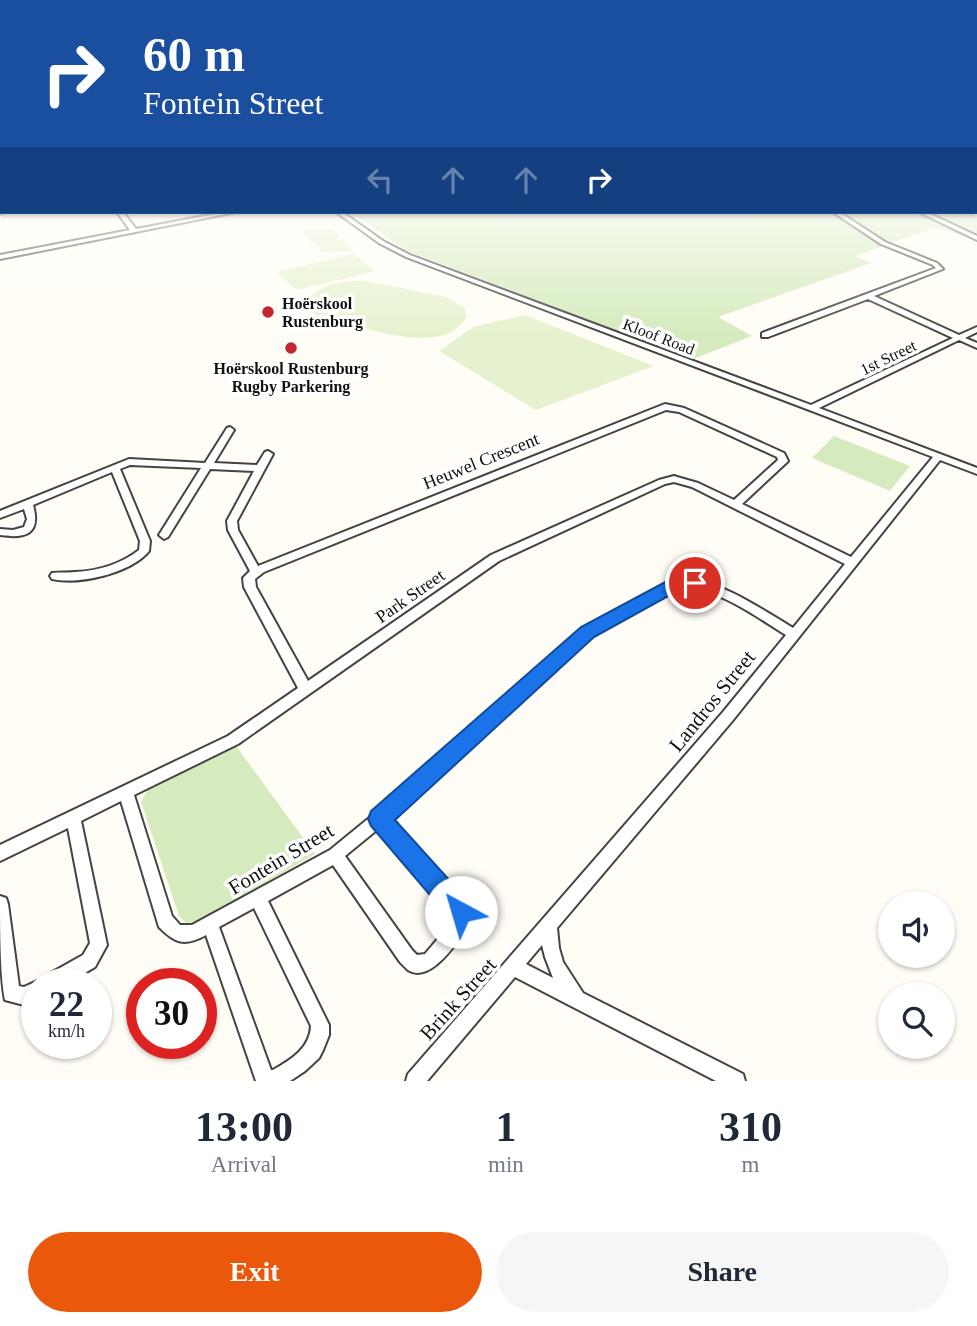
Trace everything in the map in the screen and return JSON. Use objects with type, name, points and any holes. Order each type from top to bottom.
[{"type":"street","points":[[0,257],[121,233]]},
{"type":"street","name":"Kloof Road","points":[[370,233],[408,256],[977,471]]},
{"type":"street","points":[[765,335],[939,267],[883,243],[869,233]]},
{"type":"street","points":[[868,296],[977,346]]},
{"type":"street","name":"1st Street","points":[[810,409],[977,330]]},
{"type":"street","name":"Heuwel Crescent","points":[[255,571],[665,408],[681,411],[781,455],[783,461],[736,505]]},
{"type":"street","points":[[164,535],[230,430]]},
{"type":"street","points":[[268,454],[232,521],[233,530],[255,571],[249,579],[250,587],[306,690]]},
{"type":"street","name":"Landros Street","points":[[515,968],[853,563],[938,457]]},
{"type":"street","points":[[0,515],[134,461],[260,468]]},
{"type":"street","points":[[56,576],[86,577],[137,557],[144,551],[145,541],[115,468]]},
{"type":"street","name":"Park Street","points":[[0,853],[253,729],[495,558],[662,482],[680,480],[853,563]]},
{"type":"street","points":[[0,532],[14,534],[28,528],[32,519],[28,504]]},
{"type":"street","name":"Fontein Street","points":[[126,793],[170,929],[184,935],[211,924],[335,855],[379,819],[574,642],[600,624],[675,585],[687,582],[706,586],[794,634]]},
{"type":"street","points":[[73,818],[99,946],[89,961],[77,968]]},
{"type":"street","points":[[335,855],[406,956],[414,964],[429,962],[460,925],[461,912],[379,819]]},
{"type":"street","points":[[211,924],[264,1077],[274,1080],[314,1051],[321,1037],[320,1025],[258,898]]},
{"type":"street","points":[[0,904],[11,994],[21,996]]},
{"type":"street","name":"Brink Street","points":[[549,928],[549,948],[554,963],[578,1000]]},
{"type":"street","name":"Brink Street","points":[[415,1081],[515,968],[736,1081]]},
{"type":"green space","points":[[303,233],[339,234],[338,240],[345,240],[345,245],[351,245],[351,251],[320,252],[321,246],[315,246],[315,241],[309,241],[309,236],[303,236]]},
{"type":"green space","points":[[381,233],[918,233],[855,256],[871,263],[718,317],[752,336],[693,359],[405,250]]},
{"type":"green space","points":[[955,233],[977,233],[977,241]]},
{"type":"green space","points":[[354,254],[375,271],[296,290],[277,272]]},
{"type":"green space","points":[[366,281],[446,297],[465,308],[466,318],[456,329],[444,335],[413,338],[330,321],[309,309],[308,301],[326,286]]},
{"type":"green space","points":[[525,315],[654,366],[536,410],[439,351],[473,327]]},
{"type":"green space","points":[[834,436],[910,466],[890,491],[812,458]]},
{"type":"green space","points":[[236,746],[315,854],[197,922],[186,923],[179,916],[141,802],[148,789]]},
{"type":"place","name":"Hoërskool Rustenburg","points":[[268,312]]},
{"type":"place","name":"Hoërskool Rustenburg Rugby Parkering","points":[[291,348]]},
{"type":"route","points":[[461,912],[458,905],[379,819],[587,632],[675,585],[695,583]]}]
